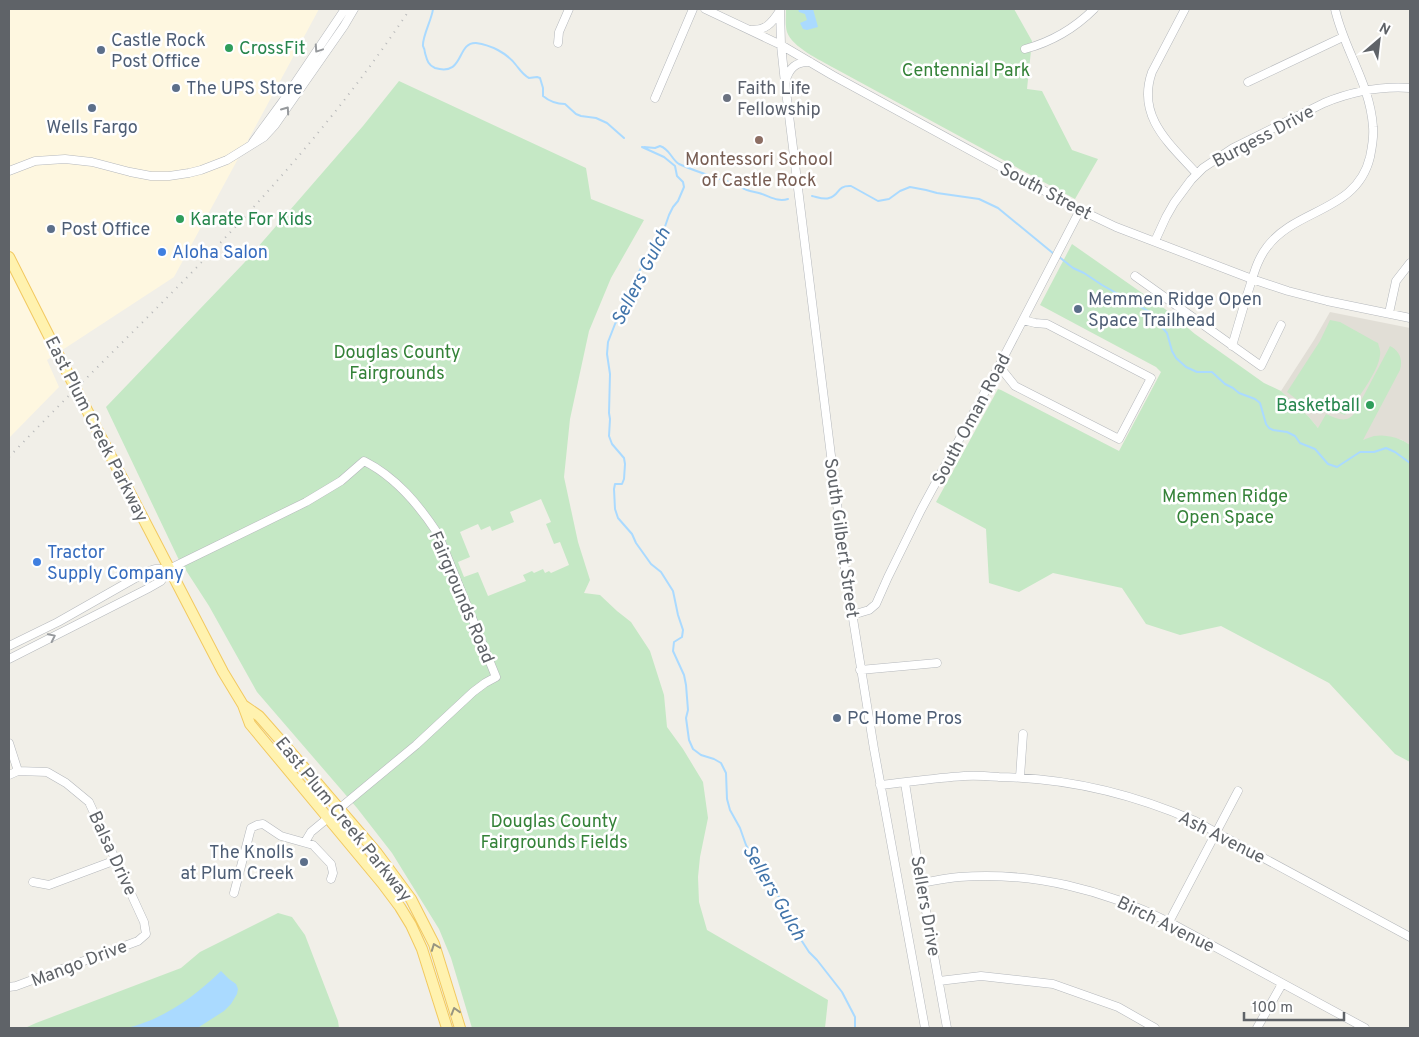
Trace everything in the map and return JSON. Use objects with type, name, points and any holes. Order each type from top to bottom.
[{"type":"main road","name":"East Plum Creek Parkway","points":[[9,257],[169,570],[226,678],[243,706],[250,724],[382,883],[407,918],[428,964],[446,1028]]},
{"type":"main road","name":"East Plum Creek Parkway","points":[[243,706],[259,716],[394,874],[415,905],[437,952],[460,1028]]},
{"type":"street","points":[[252,144],[345,9]]},
{"type":"street","points":[[11,168],[44,160],[72,159],[92,162],[142,175],[169,176],[214,166],[264,137],[282,116],[354,9]]},
{"type":"street","points":[[558,43],[569,9]]},
{"type":"street","points":[[655,98],[693,9]]},
{"type":"street","name":"South Street","points":[[705,9],[781,45],[832,75],[1107,223],[1252,279],[1312,298],[1410,318]]},
{"type":"street","points":[[750,30],[765,28],[772,22],[780,9]]},
{"type":"street","name":"South Gilbert Street","points":[[780,9],[785,83],[821,366],[840,536],[880,786],[925,1028]]},
{"type":"street","points":[[1025,48],[1038,45],[1063,33],[1094,9]]},
{"type":"street","points":[[1185,9],[1152,72],[1149,83],[1148,102],[1152,118],[1160,132],[1197,174]]},
{"type":"street","points":[[1232,346],[1258,262],[1268,246],[1292,226],[1336,203],[1350,192],[1362,178],[1368,164],[1374,132],[1366,91],[1343,37],[1335,9]]},
{"type":"street","points":[[1248,82],[1343,37]]},
{"type":"street","points":[[785,83],[789,71],[795,65],[804,62],[812,63]]},
{"type":"street","name":"Burgess Drive","points":[[1154,241],[1174,203],[1197,174],[1225,153],[1332,100],[1366,91],[1410,88]]},
{"type":"street","name":"South Oman Road","points":[[852,615],[869,610],[876,604],[925,502],[999,366],[1080,210]]},
{"type":"street","points":[[1389,313],[1396,281],[1410,263]]},
{"type":"street","points":[[1135,276],[1261,366],[1281,325]]},
{"type":"street","points":[[999,366],[1015,386],[1119,439],[1151,378],[1047,324],[1023,320]]},
{"type":"street","name":"Fairgrounds Road","points":[[169,570],[306,502],[341,481],[364,461],[378,468],[394,480],[428,517],[438,534],[496,676],[469,695],[416,746],[311,832],[305,842]]},
{"type":"street","points":[[9,646],[58,622],[146,572],[155,569],[169,570]]},
{"type":"street","points":[[9,659],[147,590],[161,581],[169,570]]},
{"type":"street","points":[[860,670],[938,662]]},
{"type":"street","points":[[1020,777],[1023,734]]},
{"type":"street","points":[[9,743],[18,770],[9,775]]},
{"type":"street","name":"Balsa Drive","points":[[18,770],[47,772],[66,783],[89,802],[144,922],[146,934]]},
{"type":"street","name":"Ash Avenue","points":[[880,786],[966,776],[1020,777],[1064,781],[1137,799],[1170,810],[1217,832],[1410,937]]},
{"type":"street","name":"Sellers Drive","points":[[905,783],[947,1028]]},
{"type":"street","points":[[1169,922],[1238,791]]},
{"type":"street","points":[[234,893],[251,828],[263,824],[281,836],[313,845],[331,864],[333,873],[331,878]]},
{"type":"street","points":[[33,882],[48,885],[116,860]]},
{"type":"street","name":"Birch Avenue","points":[[921,883],[959,877],[1000,876],[1035,879],[1118,900],[1169,922],[1365,1028]]},
{"type":"street","name":"Mango Drive","points":[[9,987],[138,941],[146,934]]},
{"type":"street","points":[[939,981],[981,976],[1053,984],[1118,1007],[1155,1028]]},
{"type":"street","points":[[1257,1028],[1282,984]]},
{"type":"shaded area","points":[[9,9],[319,9],[174,277],[47,360],[59,387],[9,438]]},
{"type":"shaded area","points":[[1330,312],[1410,328],[1410,445],[1402,440],[1381,436],[1362,441],[1318,428],[1281,391]]},
{"type":"green space","name":"Centennial Park","points":[[786,9],[1014,9],[1032,41],[1027,89],[1042,91],[1072,150],[1098,159],[1075,199],[807,53],[794,43],[787,32]]},
{"type":"green space","name":"Douglas County Fairgrounds","points":[[399,81],[586,168],[591,199],[644,220],[611,278],[589,331],[570,419],[564,477],[578,542],[590,580],[584,593],[600,595],[631,622],[650,651],[664,695],[667,727],[703,782],[708,818],[698,877],[699,902],[707,930],[828,1000],[825,1028],[472,1028],[451,958],[439,929],[392,853],[357,808],[257,692],[209,606],[178,558],[106,407],[244,263],[363,126]],"holes":[[[541,499],[551,522],[546,524],[554,544],[560,542],[569,565],[551,573],[549,571],[545,573],[543,569],[534,573],[532,571],[523,575],[526,581],[488,596],[478,572],[464,577],[458,562],[470,557],[460,532],[478,524],[481,530],[490,526],[492,531],[514,522],[510,512]]]},
{"type":"green space","name":"Memmen Ridge Open Space","points":[[1072,244],[1165,309],[1195,334],[1264,383],[1281,391],[1318,428],[1326,414],[1342,419],[1352,416],[1390,346],[1398,353],[1401,359],[1400,370],[1363,440],[1374,436],[1388,436],[1410,445],[1410,762],[1395,754],[1329,683],[1221,626],[1180,635],[1146,624],[1122,588],[1053,573],[1019,592],[989,583],[986,529],[936,502],[998,389],[1119,451],[1161,372],[1156,367],[1040,305]]},
{"type":"green space","points":[[1330,320],[1340,322],[1378,343],[1380,350],[1376,369],[1345,415],[1332,410],[1308,408],[1287,392],[1320,341]]},
{"type":"green space","points":[[278,913],[292,917],[305,935],[339,1028],[25,1028],[181,968],[200,952]]},
{"type":"water","points":[[798,9],[813,9],[818,27],[807,30],[803,29],[800,23],[807,20],[805,14],[799,12]]},
{"type":"water","points":[[221,971],[236,984],[237,994],[224,1011],[199,1027],[127,1028],[154,1019],[178,1006]]},
{"type":"waterway","name":"Sellers Gulch","points":[[433,9],[423,46],[427,60],[433,67],[451,68],[470,44],[476,43],[498,50],[508,57],[527,77],[540,78],[545,98],[556,103],[565,104],[576,114],[596,118],[607,123],[624,138]]},
{"type":"waterway","name":"Sellers Gulch","points":[[642,147],[664,157],[675,166],[677,176],[683,182],[684,187],[669,215],[660,241],[642,266],[634,282],[629,300],[615,324],[608,342],[607,354],[610,374],[609,436],[612,444],[624,458],[625,464],[622,484],[615,484],[615,509],[618,518],[632,534],[651,564],[661,572],[673,591],[683,630],[682,637],[674,642],[673,651],[684,675],[688,710],[686,718],[689,740],[693,749],[701,755],[721,763],[726,773],[727,799],[730,810],[759,872],[779,897],[796,932],[809,952],[842,992],[855,1017],[855,1028]]},
{"type":"waterway","points":[[644,147],[663,147],[676,162],[685,167],[732,183],[749,191],[778,200],[788,199]]},
{"type":"waterway","points":[[812,196],[827,199],[835,195],[843,187],[851,186],[878,201],[889,199],[910,187],[979,199],[998,208],[1054,254]]},
{"type":"waterway","points":[[1058,256],[1073,268],[1148,311],[1167,333],[1172,351],[1176,358],[1186,367],[1197,372],[1212,372],[1239,393],[1255,399],[1260,403],[1269,428],[1295,436],[1300,443],[1315,449],[1328,464],[1337,467],[1360,452],[1374,452],[1386,448],[1410,463]]},
{"type":"railway","points":[[9,457],[175,290],[283,174],[337,110],[410,9]]},
{"type":"place","name":"CrossFit","points":[[229,48]]},
{"type":"place","name":"Castle Rock Post Office","points":[[101,50]]},
{"type":"place","name":"The UPS Store","points":[[176,88]]},
{"type":"place","name":"Faith Life Fellowship","points":[[727,98]]},
{"type":"place","name":"Wells Fargo","points":[[92,108]]},
{"type":"place","name":"Montessori School of Castle Rock","points":[[759,140]]},
{"type":"place","name":"Karate For Kids","points":[[180,219]]},
{"type":"place","name":"Post Office","points":[[51,229]]},
{"type":"place","name":"Aloha Salon","points":[[162,252]]},
{"type":"place","name":"Memmen Ridge Open Space Trailhead","points":[[1078,309]]},
{"type":"place","name":"Basketball","points":[[1370,405]]},
{"type":"place","name":"Tractor Supply Company","points":[[37,562]]},
{"type":"place","name":"PC Home Pros","points":[[837,718]]},
{"type":"place","name":"The Knolls at Plum Creek","points":[[304,862]]},
{"type":"park label","name":"Douglas County Fairgrounds Fields","points":[[554,831]]}]
